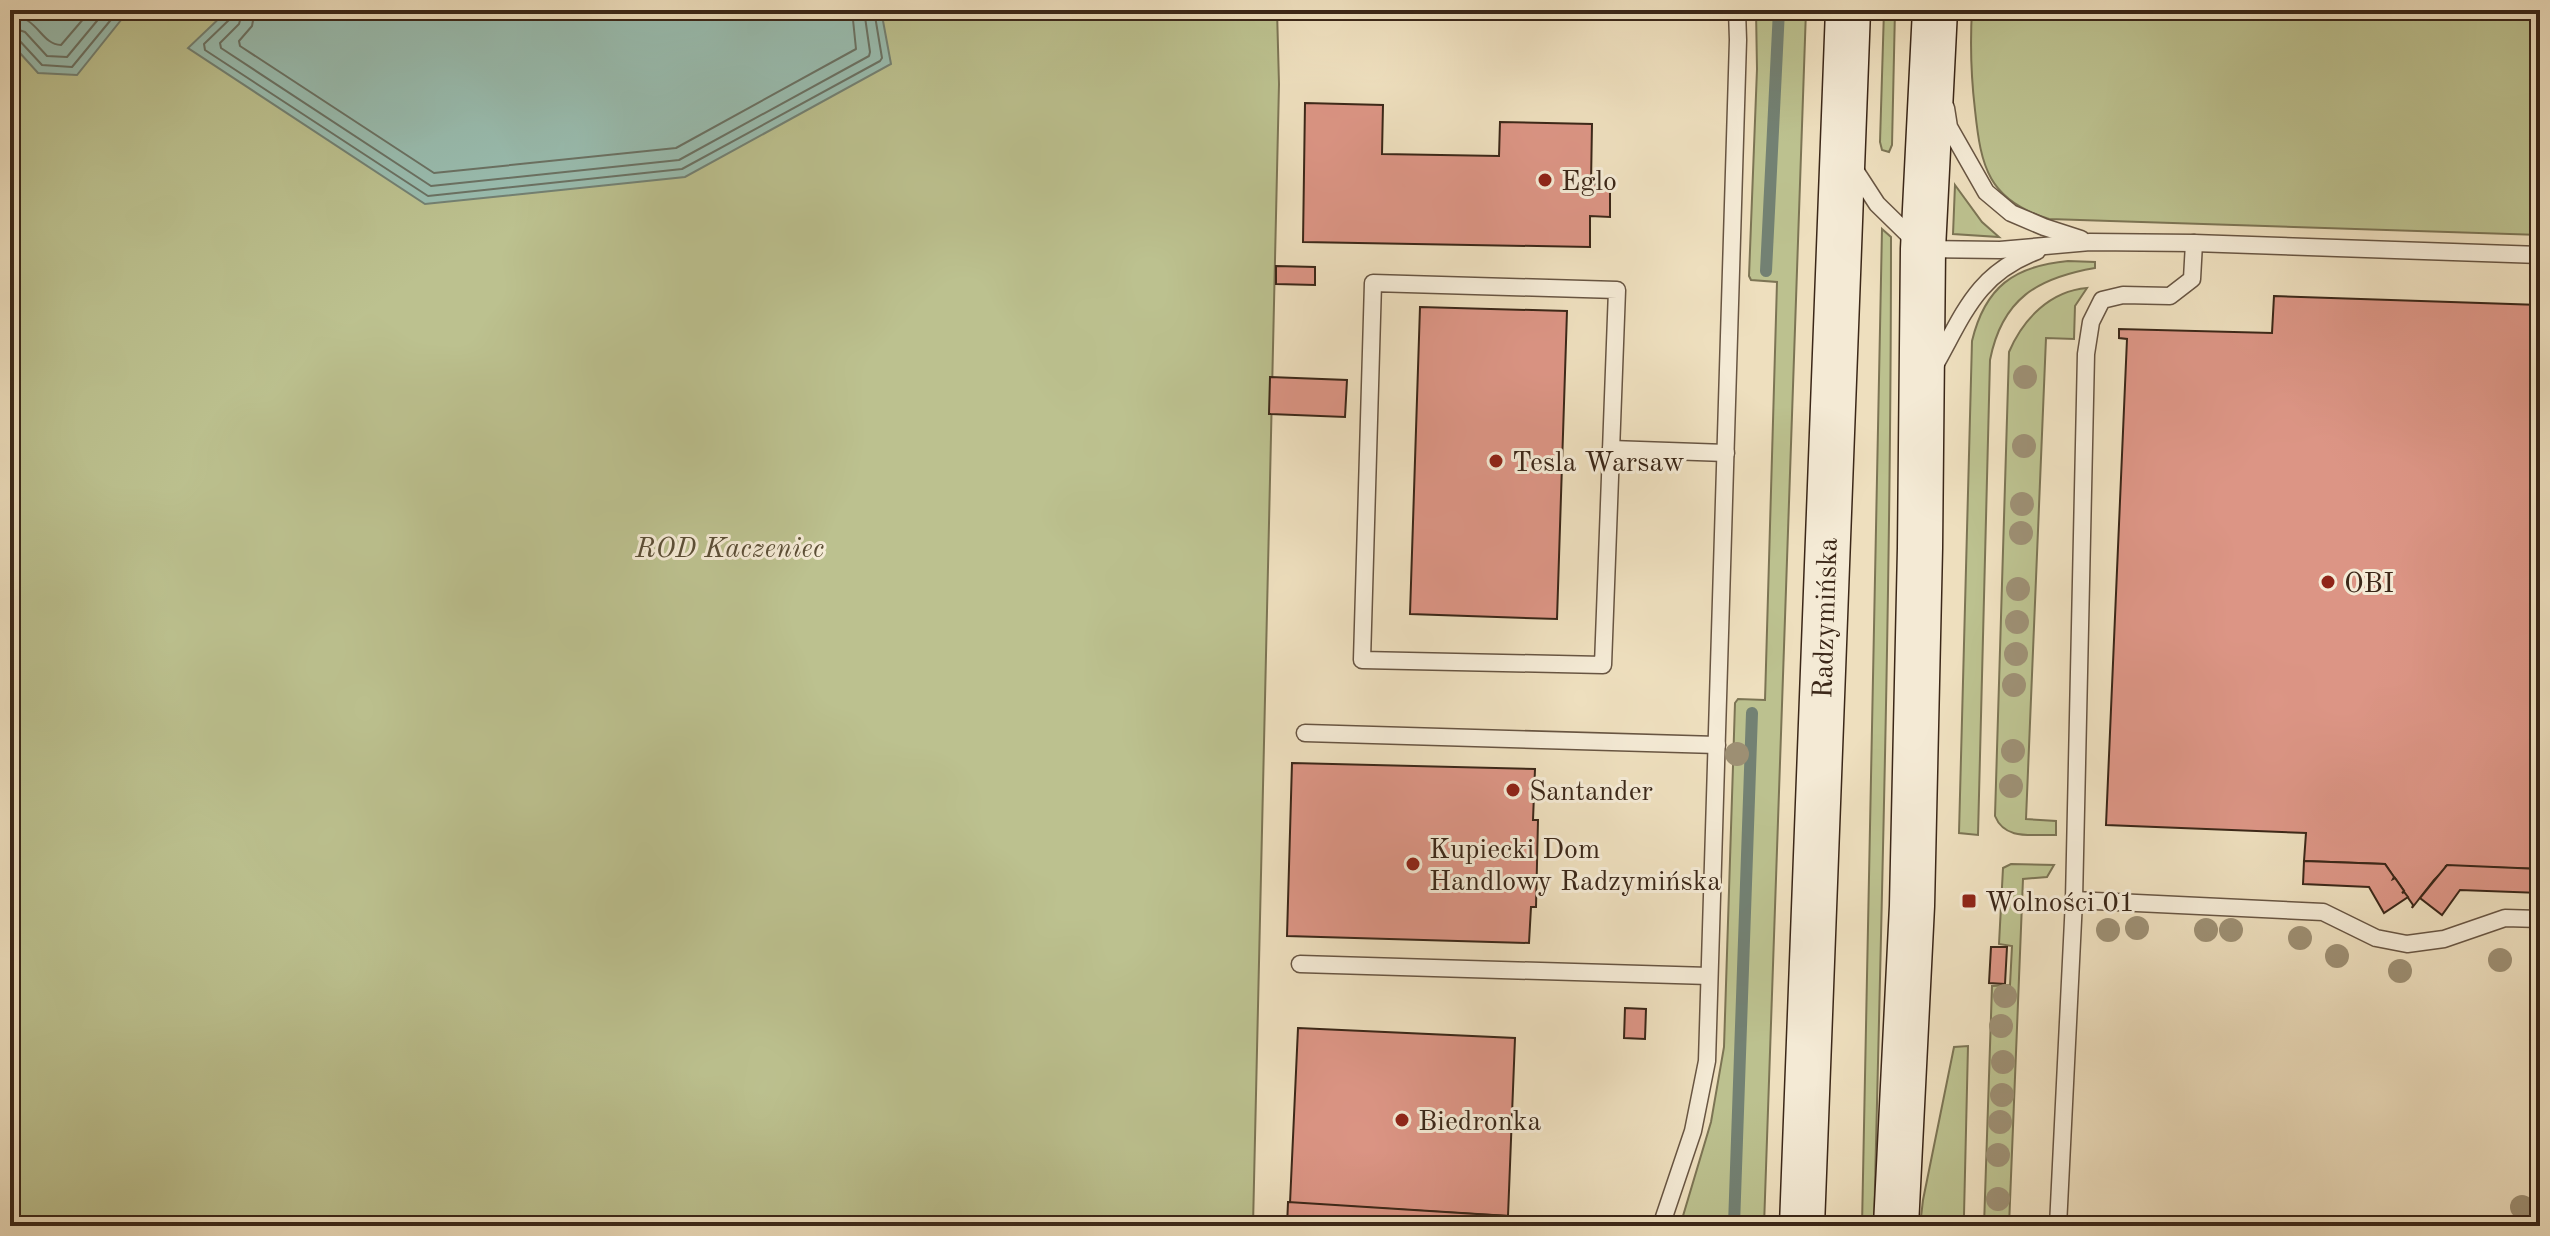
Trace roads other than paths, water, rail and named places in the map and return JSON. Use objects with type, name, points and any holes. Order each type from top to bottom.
[{"type":"main road","name":"Radzymińska","points":[[1802,1226],[1848,10]]},
{"type":"main road","points":[[1896,1226],[1912,906],[1923,249],[1934,29]]},
{"type":"lane","points":[[1661,1226],[1693,1131],[1707,1061],[1737,10]]},
{"type":"lane","points":[[1934,29],[1949,127],[1986,192],[2011,213],[2090,242]]},
{"type":"lane","points":[[1843,114],[1850,163],[1877,204],[1923,249],[2000,250],[2090,242],[2194,243],[2540,255]]},
{"type":"lane","points":[[1921,390],[1969,304],[1986,281],[2000,269],[2035,252],[2090,242]]},
{"type":"lane","points":[[2058,1226],[2074,900],[2086,354],[2091,322],[2102,300],[2123,295],[2170,296],[2192,279],[2194,243]]},
{"type":"lane","points":[[1373,283],[1617,290],[1611,449],[1603,665],[1362,660],[1373,283]]},
{"type":"lane","points":[[1611,449],[1726,453]]},
{"type":"lane","points":[[1305,733],[1717,745]]},
{"type":"lane","points":[[2074,900],[2323,912],[2376,938],[2407,944],[2444,939],[2505,918],[2540,919]]},
{"type":"lane","points":[[1300,964],[1709,976]]},
{"type":"water","points":[[10,10],[129,10],[77,75],[38,73],[10,42]]},
{"type":"water","points":[[228,10],[881,10],[891,64],[685,177],[425,204],[188,48]]},
{"type":"waterway","points":[[1766,271],[1779,10]]},
{"type":"waterway","points":[[1734,1225],[1752,713]]},
{"type":"place","name":"Eglo","points":[[1545,180]]},
{"type":"place","name":"Tesla Warsaw","points":[[1496,461]]},
{"type":"place","name":"OBI","points":[[2328,582]]},
{"type":"place","name":"Santander","points":[[1513,790]]},
{"type":"place","name":"Kupiecki Dom Handlowy Radzymińska","points":[[1413,864]]},
{"type":"place","name":"Wolności 01","points":[[1969,901]]},
{"type":"place","name":"Biedronka","points":[[1402,1120]]},
{"type":"park label","name":"ROD Kaczeniec","points":[[730,547]]}]
